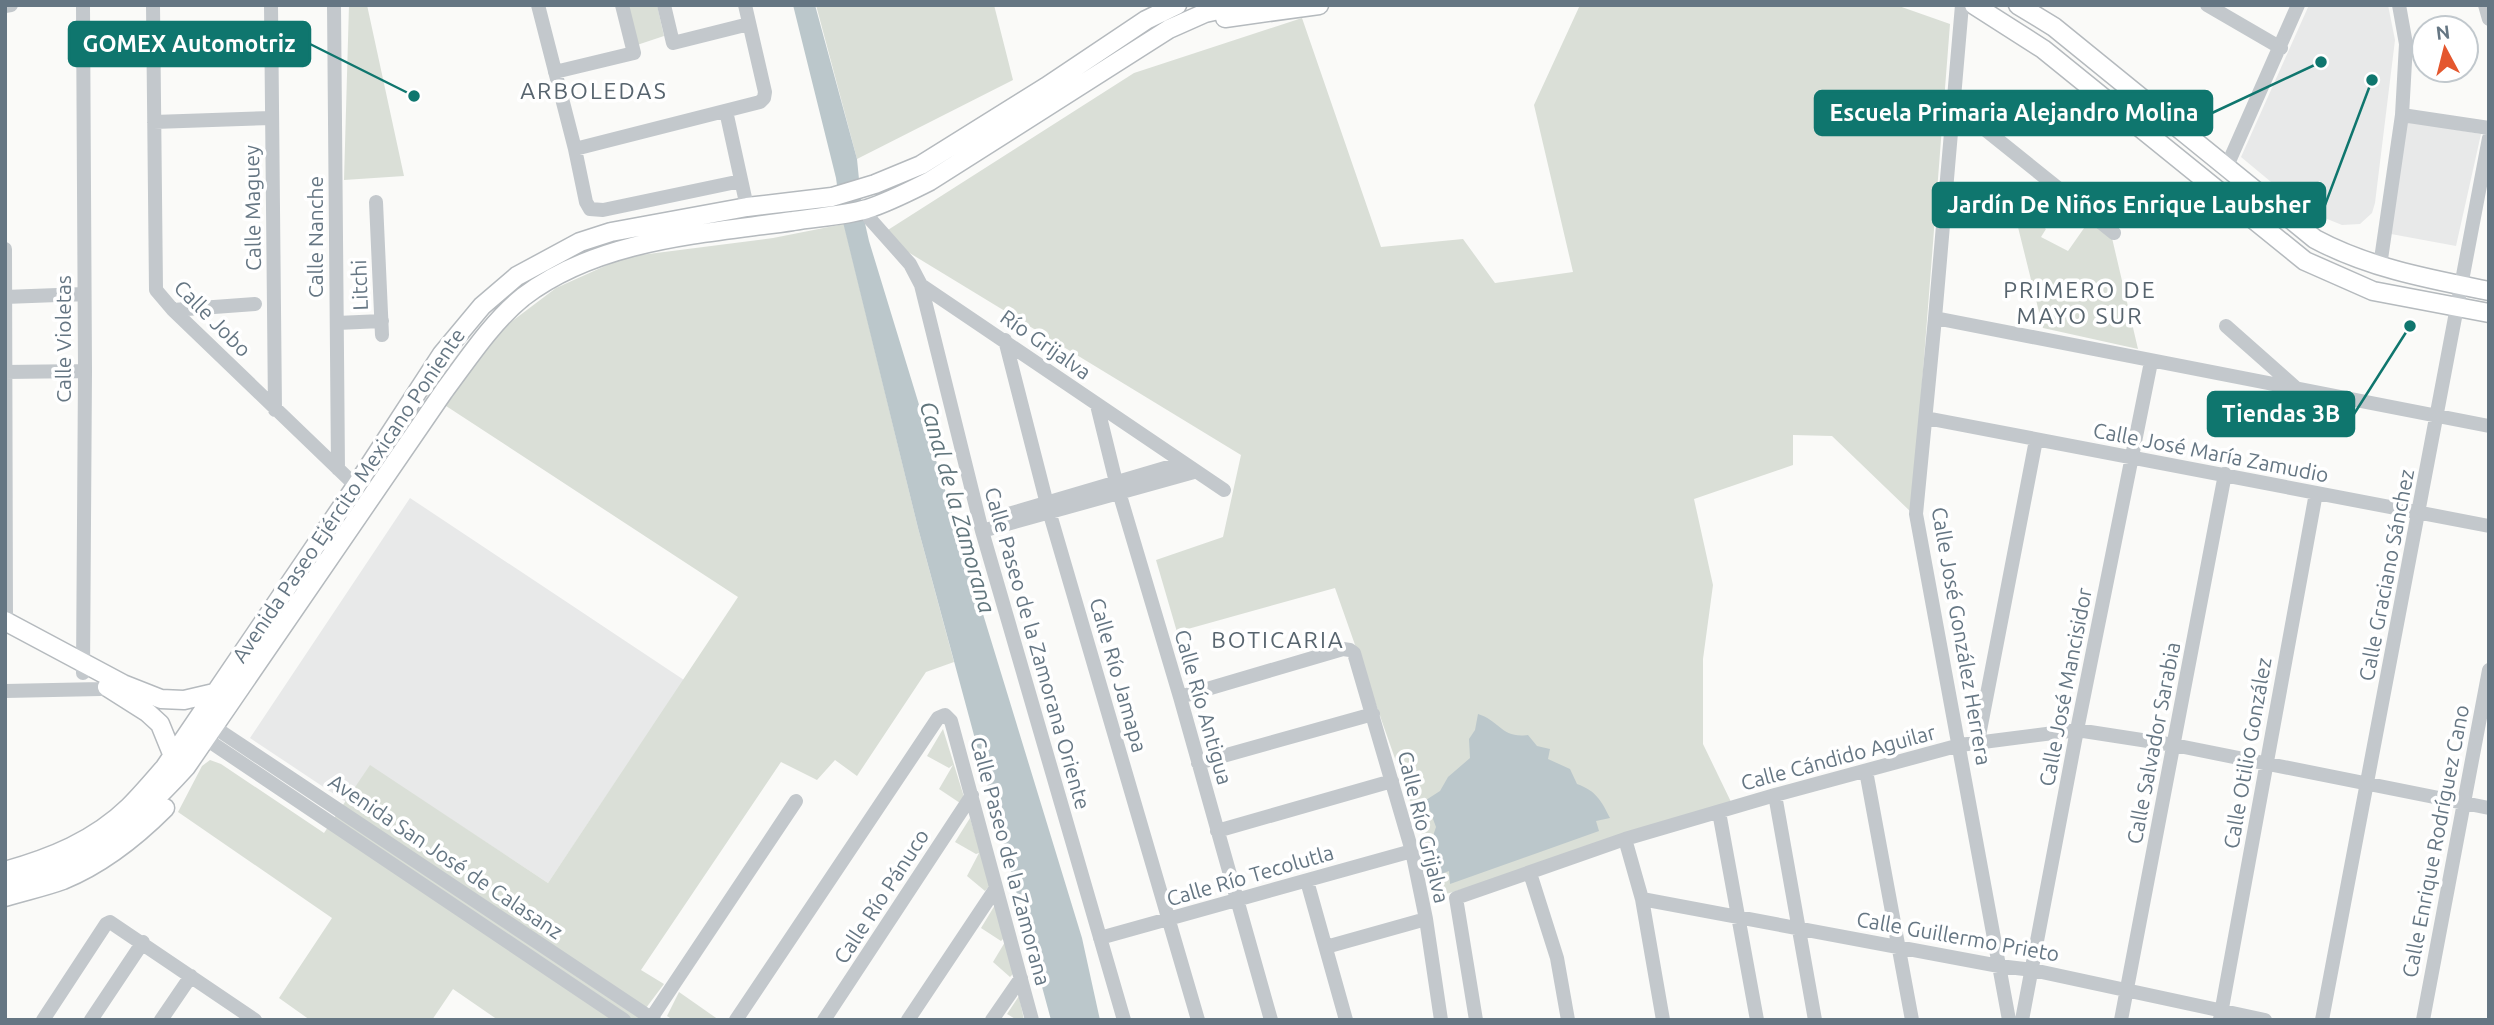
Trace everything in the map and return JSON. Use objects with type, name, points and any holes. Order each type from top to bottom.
[{"type":"main road","name":"Avenida Paseo Ejército Mexicano Poniente","points":[[5,884],[62,865],[116,835],[145,811],[175,764],[214,693],[356,486],[442,354],[482,306],[517,276],[580,242],[611,232],[747,207],[832,197],[875,184],[921,165],[1046,87],[1146,20],[1177,5]]},
{"type":"main road","points":[[1116,62],[1188,19],[1241,5]]},
{"type":"main road","points":[[1116,62],[1132,61],[1184,31],[1218,19],[1319,5]]},
{"type":"main road","points":[[1974,5],[2043,50],[2305,261],[2373,291],[2489,313]]},
{"type":"main road","points":[[2018,5],[2054,27],[2315,239],[2342,254],[2380,266],[2489,291]]},
{"type":"main road","name":"Avenida Paseo Ejército Mexicano Poniente","points":[[5,871],[45,860],[96,833],[127,809],[210,733],[444,391],[487,335],[523,298],[594,258],[625,248],[865,209],[930,181],[1116,62]]},
{"type":"main road","points":[[5,897],[61,880],[118,849],[165,808],[178,789],[175,764],[160,724],[148,712],[117,686],[6,621]]},
{"type":"main road","points":[[5,633],[83,667]]},
{"type":"main road","points":[[117,686],[172,701],[214,693]]},
{"type":"main road","points":[[160,724],[172,701]]},
{"type":"main road","points":[[5,859],[78,833],[175,764]]},
{"type":"street","points":[[5,6],[11,5]]},
{"type":"street","name":"Calle Violetas","points":[[83,5],[83,667]]},
{"type":"street","name":"Calle Jobo","points":[[153,5],[155,286],[159,296],[356,486]]},
{"type":"street","name":"Calle Maguey","points":[[271,5],[275,410]]},
{"type":"street","name":"Calle Nanche","points":[[334,5],[338,469]]},
{"type":"street","points":[[538,5],[586,202],[590,209],[603,210],[741,181]]},
{"type":"street","points":[[555,72],[634,53],[622,5]]},
{"type":"street","points":[[664,5],[673,43],[749,24]]},
{"type":"street","points":[[575,149],[760,102],[765,92],[745,5]]},
{"type":"street","name":"Calle José González Herrera","points":[[1962,5],[1916,514],[2009,1020]]},
{"type":"street","points":[[2207,5],[2281,48]]},
{"type":"street","points":[[2227,166],[2298,5]]},
{"type":"street","points":[[2380,266],[2402,115],[2406,44],[2399,5]]},
{"type":"street","points":[[2485,5],[2489,19]]},
{"type":"street","points":[[1953,106],[2114,233]]},
{"type":"street","points":[[726,111],[747,207]]},
{"type":"street","points":[[2402,115],[2489,128]]},
{"type":"street","points":[[154,122],[272,118]]},
{"type":"street","name":"Calle Graciano Sánchez","points":[[2322,1020],[2438,416],[2460,285],[2484,183],[2489,138]]},
{"type":"street","name":"Litchi","points":[[337,323],[382,328],[376,202]]},
{"type":"street","name":"Río Grijalva","points":[[865,209],[870,219],[910,264],[921,285],[1224,490]]},
{"type":"street","points":[[5,249],[6,621]]},
{"type":"street","name":"Calle Paseo de la Zamorana Oriente","points":[[921,285],[981,527],[1124,1020]]},
{"type":"street","points":[[5,296],[84,294]]},
{"type":"street","points":[[173,310],[255,304]]},
{"type":"street","points":[[1935,318],[2489,426]]},
{"type":"street","points":[[2226,326],[2296,388]]},
{"type":"street","name":"Calle Río Jamapa","points":[[1005,340],[1049,509],[1198,1020]]},
{"type":"street","name":"Calle José Mancisidor","points":[[2022,1020],[2151,362]]},
{"type":"street","points":[[6,372],[85,371]]},
{"type":"street","name":"Calle Río Antigua","points":[[1097,405],[1118,488],[1271,1020]]},
{"type":"street","name":"Calle José María Zamudio","points":[[1926,418],[2489,526]]},
{"type":"street","points":[[1978,741],[2036,440]]},
{"type":"street","points":[[981,527],[1118,488],[1182,463]]},
{"type":"street","points":[[1118,488],[1194,472]]},
{"type":"street","name":"Calle Salvador Sarabia","points":[[2121,1020],[2225,474]]},
{"type":"street","name":"Calle Otilio González","points":[[2221,1016],[2316,493]]},
{"type":"street","name":"Calle Río Grijalva","points":[[1180,696],[1343,649],[1354,653],[1412,851],[1426,919],[1441,1020]]},
{"type":"street","name":"Calle Enrique Rodríguez Cano","points":[[2423,1020],[2489,670]]},
{"type":"street","points":[[5,691],[117,686]]},
{"type":"street","points":[[1198,763],[1373,714]]},
{"type":"street","name":"Calle Paseo de la Zamorana","points":[[736,1020],[938,718],[945,715],[951,721],[1032,1020]]},
{"type":"street","name":"Calle Cándido Aguilar","points":[[1476,1020],[1456,898],[1625,839],[1775,795],[1978,741],[2077,730],[2174,745],[2489,808]]},
{"type":"street","name":"Avenida San José de Calasanz","points":[[210,733],[531,938],[652,1019]]},
{"type":"street","name":"Avenida San José de Calasanz","points":[[210,733],[624,1020]]},
{"type":"street","points":[[1866,771],[1912,1020]]},
{"type":"street","points":[[1217,831],[1392,781]]},
{"type":"street","name":"Calle Río Pánuco","points":[[824,1020],[972,795]]},
{"type":"street","points":[[1775,795],[1815,1020]]},
{"type":"street","points":[[652,1019],[796,802]]},
{"type":"street","points":[[1719,812],[1757,1020]]},
{"type":"street","points":[[1625,839],[1642,899],[1662,1020]]},
{"type":"street","name":"Calle Río Tecolutla","points":[[1100,938],[1412,851]]},
{"type":"street","points":[[1530,873],[1557,958],[1567,1020]]},
{"type":"street","points":[[1307,881],[1346,1020]]},
{"type":"street","points":[[908,1020],[996,888]]},
{"type":"street","name":"Calle Guillermo Prieto","points":[[1642,899],[1999,966],[2033,970],[2127,990],[2221,1016],[2265,1020]]},
{"type":"street","points":[[1325,947],[1426,919]]},
{"type":"street","points":[[43,1020],[106,924],[110,922],[255,1020]]},
{"type":"street","points":[[522,951],[531,938]]},
{"type":"street","points":[[91,1020],[143,942]]},
{"type":"street","points":[[161,1020],[191,976]]},
{"type":"street","points":[[992,1020],[1021,978]]},
{"type":"street","points":[[228,1020],[236,1007]]},
{"type":"shaded area","points":[[349,5],[367,5],[404,176],[344,180]]},
{"type":"shaded area","points":[[628,5],[657,5],[664,36],[637,45]]},
{"type":"shaded area","points":[[793,5],[815,5],[857,159],[862,210],[869,241],[1082,938],[1100,1020],[1051,1020],[918,528]]},
{"type":"shaded area","points":[[816,5],[994,5],[1013,80],[857,159]]},
{"type":"shaded area","points":[[1580,5],[1896,5],[1950,24],[1912,513],[1832,436],[1793,435],[1793,465],[1694,499],[1713,585],[1703,659],[1703,744],[1733,806],[1443,895],[1335,588],[1177,632],[1156,560],[1223,537],[1241,455],[880,235],[1134,73],[1302,18],[1381,247],[1463,239],[1495,283],[1573,272],[1534,105]]},
{"type":"shaded area","points":[[2309,5],[2388,5],[2395,40],[2375,203],[2372,213],[2360,224],[2342,225],[2305,210],[2241,157]]},
{"type":"shaded area","points":[[2405,121],[2481,134],[2456,246],[2391,234]]},
{"type":"shaded area","points":[[2012,203],[2046,229],[2041,237],[2068,251],[2089,221],[2112,238],[2138,349],[2043,328]]},
{"type":"shaded area","points":[[844,224],[918,528],[954,662],[926,672],[857,776],[835,760],[817,780],[781,762],[641,970],[664,984],[637,1020],[498,1020],[453,989],[432,1020],[310,1020],[279,998],[332,918],[178,812],[202,766],[210,760],[221,764],[324,833],[370,765],[548,883],[738,597],[443,404],[503,328],[556,288],[625,257],[773,238]]},
{"type":"shaded area","points":[[410,498],[684,680],[548,883],[370,766],[346,802],[250,738]]},
{"type":"shaded area","points":[[1478,714],[1506,732],[1528,735],[1537,746],[1550,749],[1548,759],[1570,769],[1577,784],[1597,797],[1610,818],[1596,821],[1599,831],[1450,884],[1449,871],[1438,875],[1431,842],[1436,827],[1426,800],[1440,791],[1448,777],[1470,758],[1469,739],[1475,730]]},
{"type":"shaded area","points":[[943,729],[964,797],[960,803],[939,789],[953,765],[949,768],[927,756]]},
{"type":"shaded area","points":[[970,818],[990,885],[985,891],[967,876],[979,853],[976,854],[955,842]]},
{"type":"shaded area","points":[[995,905],[1004,938],[1001,941],[981,928]]},
{"type":"shaded area","points":[[1005,942],[1014,973],[1010,977],[993,962]]},
{"type":"shaded area","points":[[679,992],[719,1020],[673,1020],[667,1016]]},
{"type":"shaded area","points":[[1019,996],[1024,1020],[1017,1020],[1007,1014]]},
{"type":"place","name":"Escuela Primaria Alejandro Molina","points":[[2321,62]]},
{"type":"place","name":"Jardín De Niños Enrique Laubsher","points":[[2372,80]]},
{"type":"place","name":"GOMEX Automotriz","points":[[414,96]]},
{"type":"place","name":"Tiendas 3B","points":[[2410,326]]},
{"type":"district","name":"ARBOLEDAS","points":[[594,90]]},
{"type":"district","name":"PRIMERO DE MAYO SUR","points":[[2080,302]]},
{"type":"district","name":"BOTICARIA","points":[[1278,639]]},
{"type":"water label","name":"Canal de la Zamorana","points":[[958,507]]}]
